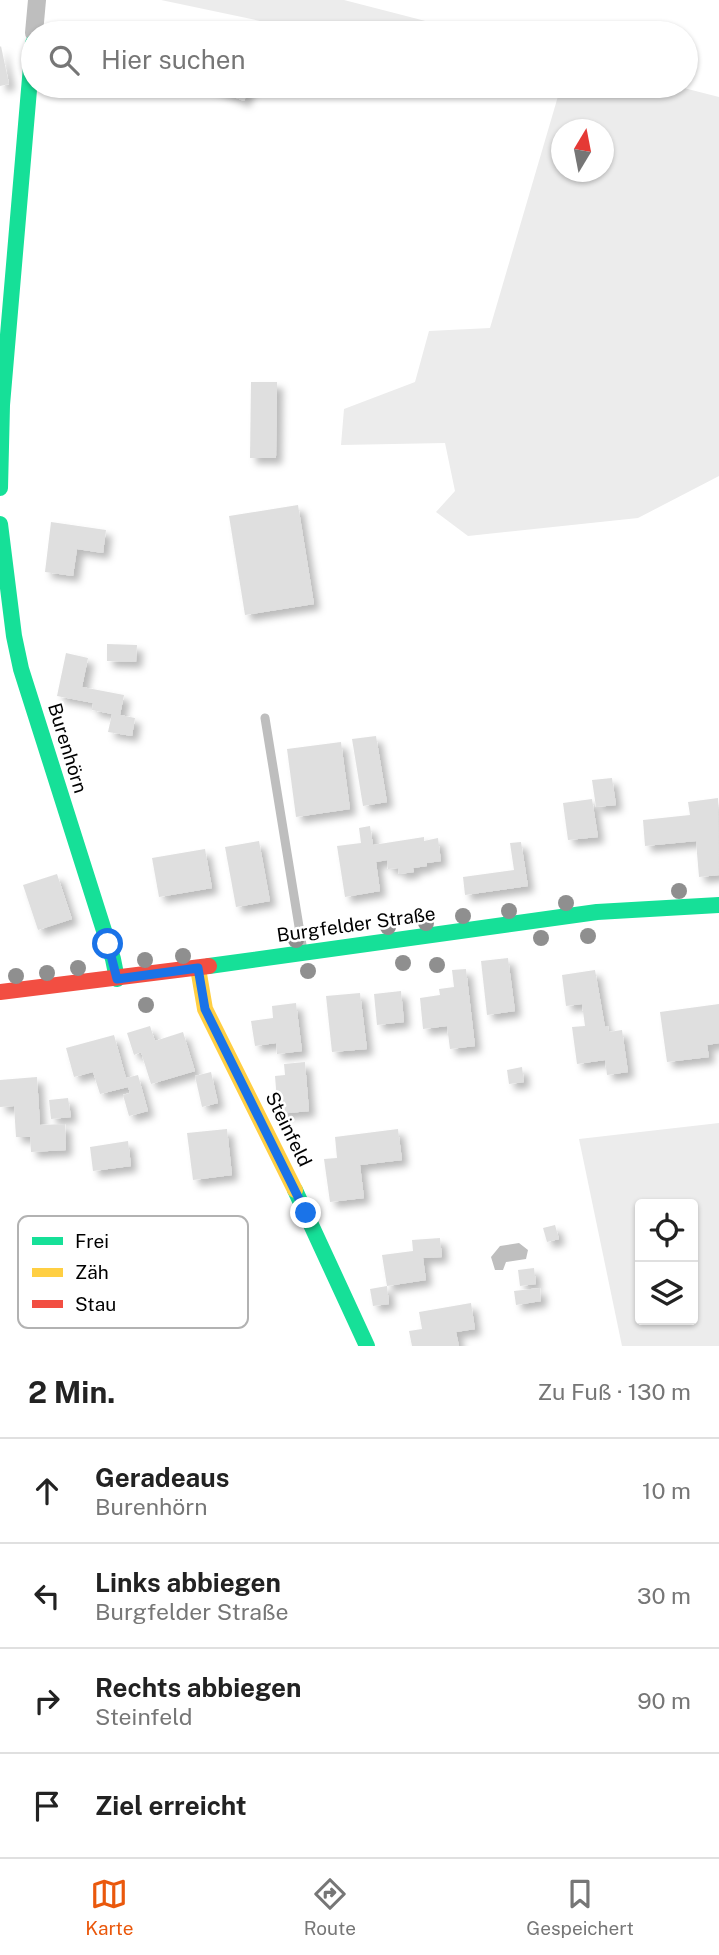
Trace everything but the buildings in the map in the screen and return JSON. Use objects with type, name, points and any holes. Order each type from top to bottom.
[{"type":"street","points":[[35,21],[37,0]]},
{"type":"street","points":[[0,488],[2,405],[28,98]]},
{"type":"street","name":"Burenhörn","points":[[0,524],[14,636],[21,669],[117,979]]},
{"type":"street","name":"Burgfelder Straße","points":[[0,992],[117,979],[597,912],[719,905]]},
{"type":"street","name":"Steinfeld","points":[[198,968],[205,1009],[288,1175],[367,1346]]},
{"type":"lane","points":[[265,718],[303,953]]},
{"type":"shaded area","points":[[161,0],[344,0],[425,21],[260,21]]},
{"type":"shaded area","points":[[698,92],[719,97],[719,476],[638,518],[468,536],[436,512],[455,491],[445,443],[341,445],[344,409],[415,382],[429,331],[490,328],[551,120],[551,182],[614,182],[614,119],[551,119],[557,98],[698,98]]},
{"type":"shaded area","points":[[719,1123],[719,1346],[622,1346],[579,1139]]},
{"type":"shaded area","points":[[519,1243],[528,1250],[526,1259],[506,1262],[503,1270],[495,1270],[491,1257],[500,1246]]},
{"type":"traffic: fast","points":[[0,488],[2,405],[28,98]]},
{"type":"traffic: fast","points":[[0,524],[14,636],[21,669],[117,979]]},
{"type":"traffic: fast","points":[[209,966],[597,912],[719,905]]},
{"type":"traffic: fast","points":[[295,1190],[367,1346]]},
{"type":"traffic: slow","points":[[198,968],[205,1009],[295,1190]]},
{"type":"traffic: jam","points":[[0,992],[209,966]]},
{"type":"route","points":[[108,944],[117,979],[198,968],[205,1009],[306,1213]]}]
